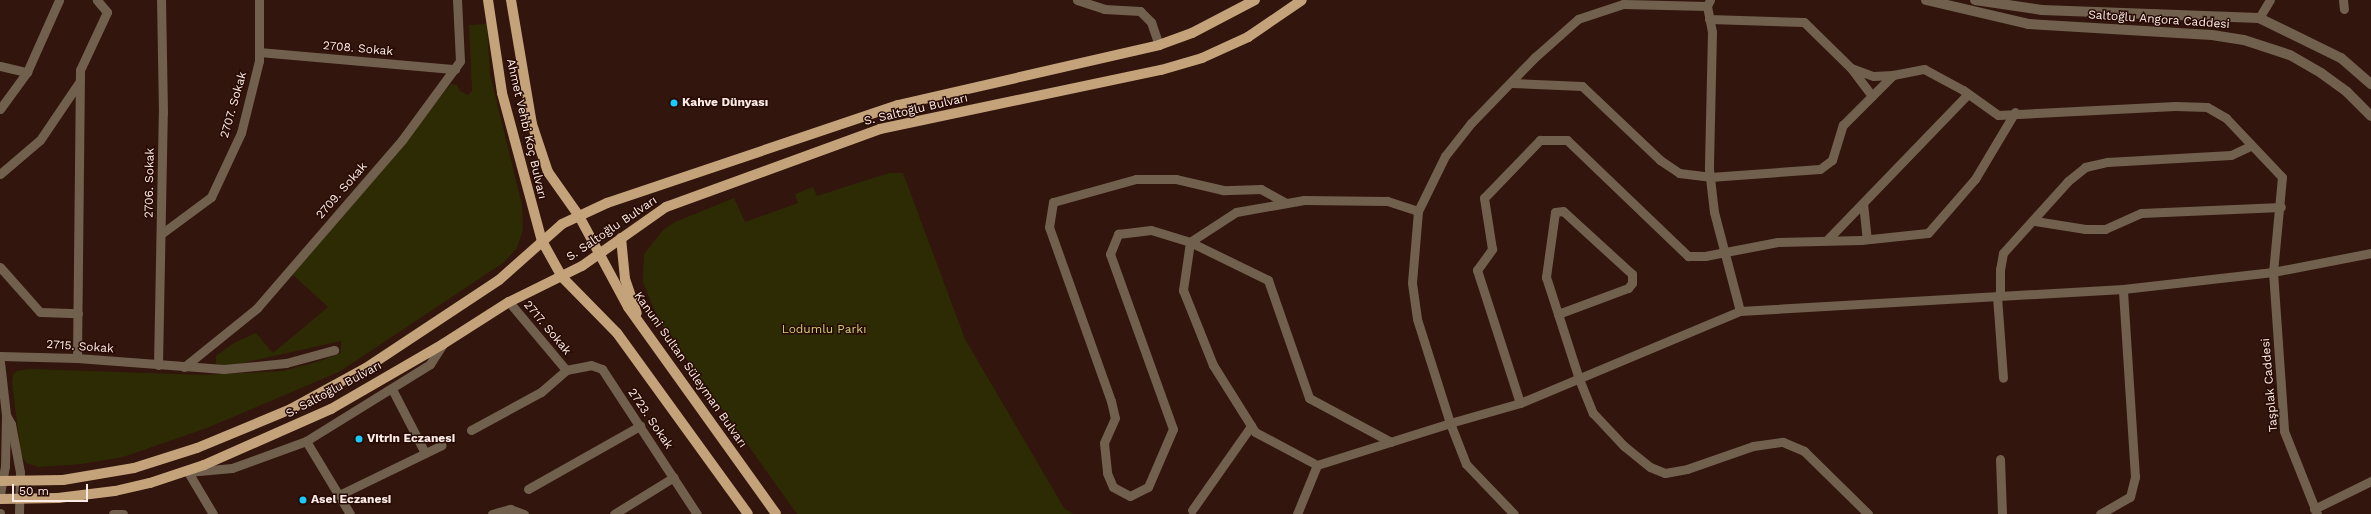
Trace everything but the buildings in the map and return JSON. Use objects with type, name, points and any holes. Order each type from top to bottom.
[{"type":"main road","name":"Ahmet Vehbi Koç Bulvarı","points":[[488,0],[502,93],[542,241],[551,260],[562,277]]},
{"type":"main road","name":"Ahmet Vehbi Koç Bulvarı","points":[[511,0],[526,93],[539,151],[555,184],[579,216],[590,236]]},
{"type":"main road","name":"S. Saltoğlu Bulvarı","points":[[1,482],[84,478],[134,468],[190,450],[291,409],[366,368],[499,280],[562,224],[650,188],[898,105],[1159,45],[1192,33],[1255,0]]},
{"type":"main road","name":"S. Saltoğlu Bulvarı","points":[[0,499],[19,500],[58,498],[115,490],[188,472],[269,438],[331,409],[443,344],[535,287],[562,277],[600,255],[666,207],[880,129],[1162,70],[1202,58],[1248,37],[1302,0]]},
{"type":"main road","name":"Kanuni Sultan Süleyman Bulvarı","points":[[590,236],[640,324],[776,514]]},
{"type":"main road","points":[[622,238],[626,284],[640,324]]},
{"type":"main road","points":[[562,277],[617,333],[748,514]]},
{"type":"street","points":[[0,109],[27,72],[59,0]]},
{"type":"street","points":[[77,358],[80,70],[107,12],[96,0]]},
{"type":"street","name":"2707. Sokak","points":[[161,234],[211,197],[241,133],[259,52],[259,0]]},
{"type":"street","name":"2709. Sokak","points":[[184,367],[257,308],[402,140],[455,69],[460,61],[457,0]]},
{"type":"street","points":[[1077,0],[1104,9],[1140,11],[1151,22],[1159,45]]},
{"type":"street","name":"Saltoğlu Angora Caddesi","points":[[1926,0],[2028,24],[2212,36],[2244,40],[2290,55],[2321,73],[2347,92],[2371,116]]},
{"type":"street","name":"Saltoğlu Angora Caddesi","points":[[1975,0],[2042,10],[2259,18],[2341,58],[2371,84]]},
{"type":"street","points":[[2259,18],[2270,0]]},
{"type":"street","name":"2706. Sokak","points":[[158,365],[161,234],[163,1]]},
{"type":"street","points":[[1514,514],[1466,464],[1450,423],[1428,358],[1416,312],[1412,283],[1418,211],[1445,156],[1471,123],[1565,27],[1593,12],[1623,4],[1708,3],[1712,32],[1710,177],[1714,212],[1723,252],[1740,311]]},
{"type":"street","points":[[1710,19],[1804,22],[1851,68],[1872,96]]},
{"type":"street","name":"2708. Sokak","points":[[259,52],[455,69]]},
{"type":"street","points":[[0,66],[27,72]]},
{"type":"street","name":"Taşplak Caddesi","points":[[1851,68],[1873,76],[1893,75],[1924,69],[1968,94],[1998,115],[2015,112],[2207,107],[2226,118],[2250,146],[2282,177],[2281,207],[2273,272],[2284,431],[2316,511]]},
{"type":"street","points":[[1511,83],[1582,86],[1660,160],[1679,173],[1710,177],[1820,169],[1832,160],[1843,125],[1893,75]]},
{"type":"street","points":[[0,174],[40,140],[80,81]]},
{"type":"street","points":[[1826,240],[1968,94]]},
{"type":"street","points":[[1520,403],[1477,270],[1492,249],[1484,198],[1540,140],[1567,140],[1688,256],[1723,252],[1778,242],[1867,239],[1928,233],[1975,179],[2015,112]]},
{"type":"street","points":[[2003,378],[1998,296],[2003,253],[2034,221],[2068,181],[2085,167],[2107,162],[2231,155],[2250,146]]},
{"type":"street","points":[[1286,203],[1261,189],[1223,190],[1176,179],[1136,179],[1053,202],[1049,227],[1111,401],[1114,418],[1104,442],[1106,473],[1113,487],[1130,496],[1148,487],[1173,429],[1110,254],[1118,234],[1151,230],[1190,242],[1268,280],[1309,398],[1391,442]]},
{"type":"street","points":[[1418,211],[1387,202],[1304,200],[1236,212],[1190,242],[1183,290],[1213,365],[1255,432],[1318,465],[1450,423],[1520,403],[1740,311],[2123,289],[2273,272],[2371,253]]},
{"type":"street","points":[[1863,203],[1867,239]]},
{"type":"street","points":[[2034,221],[2085,229],[2105,229],[2141,213],[2281,207]]},
{"type":"street","points":[[1558,314],[1628,288],[1632,283],[1632,274],[1564,211],[1555,212],[1546,276],[1558,314],[1579,379],[1593,414],[1624,446],[1650,467],[1665,473],[1687,469],[1753,446],[1783,442],[1804,451],[1868,514]]},
{"type":"street","points":[[0,267],[40,312],[78,313]]},
{"type":"street","points":[[2100,514],[2130,497],[2135,477],[2123,289]]},
{"type":"street","name":"2717. Sokak","points":[[509,302],[566,370]]},
{"type":"street","points":[[213,514],[188,472],[232,468],[306,441],[430,364],[443,344]]},
{"type":"street","name":"2715. Sokak","points":[[0,356],[77,358],[184,367],[256,368],[286,364],[334,350]]},
{"type":"street","points":[[0,362],[6,415],[0,494]]},
{"type":"street","name":"2723. Sokak","points":[[566,370],[591,366],[602,369],[697,514]]},
{"type":"street","points":[[471,430],[541,392],[566,370]]},
{"type":"street","points":[[392,389],[425,453]]},
{"type":"street","points":[[6,415],[10,424],[20,482],[19,514]]},
{"type":"street","points":[[528,489],[640,426]]},
{"type":"street","points":[[1192,510],[1251,426]]},
{"type":"street","points":[[306,441],[350,514]]},
{"type":"street","points":[[339,495],[442,445]]},
{"type":"street","points":[[2000,459],[2002,514]]},
{"type":"street","points":[[1297,514],[1318,465]]},
{"type":"street","points":[[614,514],[674,477]]},
{"type":"street","points":[[2316,511],[2371,481]]},
{"type":"street","points":[[492,514],[498,510],[516,510],[524,514]]},
{"type":"green space","points":[[487,24],[490,74],[522,205],[523,230],[517,248],[503,263],[339,372],[207,428],[123,457],[82,464],[38,467],[26,463],[21,454],[12,382],[13,374],[17,371],[31,369],[204,375],[283,371],[317,362],[341,353],[341,341],[229,366],[216,364],[216,356],[234,343],[256,333],[273,353],[328,307],[292,274],[451,84],[457,85],[460,91],[468,95],[472,91],[469,25]]},
{"type":"green space","name":"Lodumlu Parkı","points":[[889,173],[903,173],[965,339],[1064,508],[1073,514],[797,514],[658,319],[643,282],[644,254],[663,230],[675,222],[734,198],[745,222],[798,203],[795,194],[813,187],[817,196]]},
{"type":"place","name":"Kahve Dünyası","points":[[674,103]]},
{"type":"place","name":"Vitrin Eczanesi","points":[[359,439]]},
{"type":"place","name":"Asel Eczanesi","points":[[303,500]]}]
